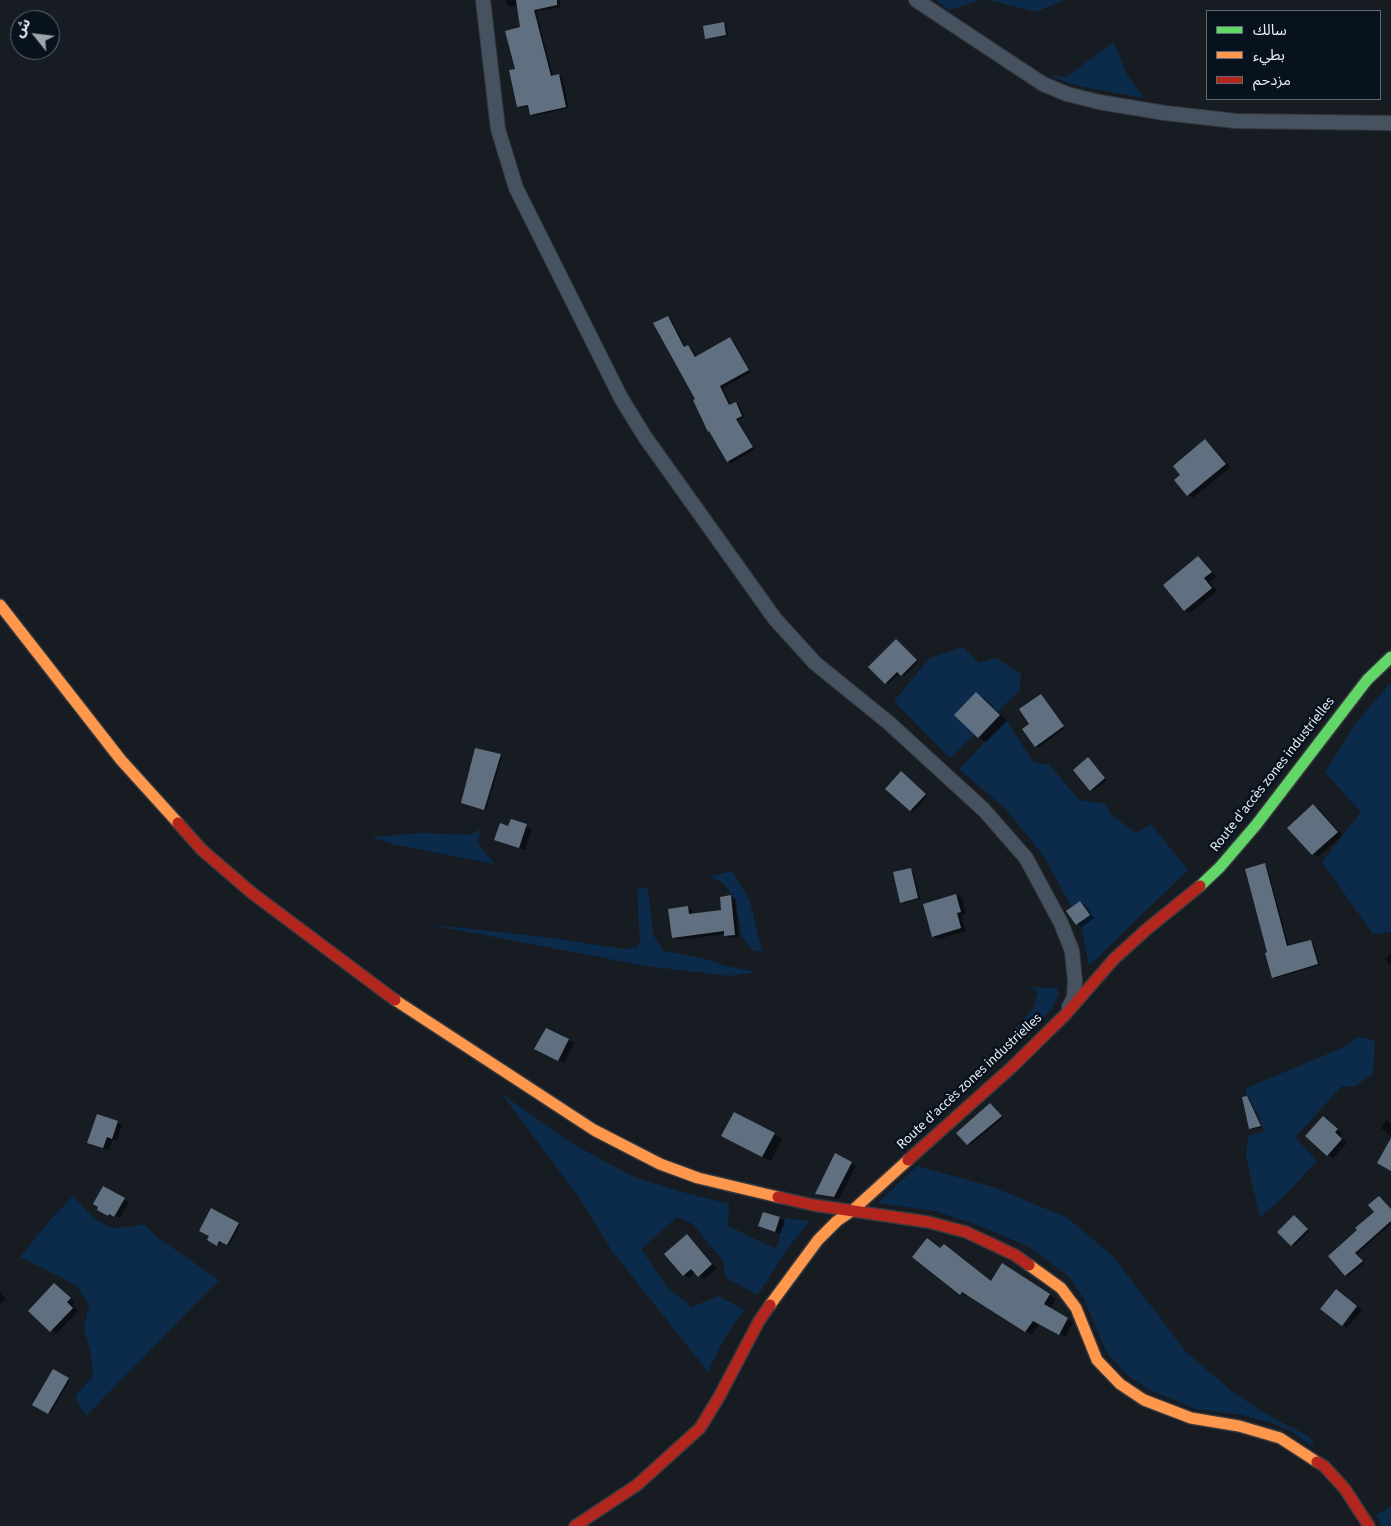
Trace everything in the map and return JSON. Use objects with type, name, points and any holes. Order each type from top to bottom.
[{"type":"street","points":[[483,0],[498,129],[516,188],[621,398],[645,437],[775,619],[814,663],[890,723],[984,810],[1026,858],[1062,923],[1072,951],[1075,981],[1074,998],[1066,1014]]},
{"type":"street","points":[[916,0],[1043,84],[1083,98],[1165,113],[1236,121],[1391,123]]},
{"type":"street","points":[[0,605],[121,760],[202,850],[252,893],[400,1004],[594,1130],[660,1164],[698,1178],[813,1205],[928,1222],[966,1232],[1015,1255],[1061,1288],[1076,1308],[1097,1360],[1120,1384],[1144,1400],[1191,1418],[1239,1426],[1280,1438],[1324,1466],[1345,1489],[1369,1526]]},
{"type":"street","name":"Route d'accès zones industrielles","points":[[574,1526],[638,1484],[700,1428],[760,1321],[790,1276],[818,1240],[837,1221],[853,1210],[1012,1067],[1066,1014],[1114,959],[1147,929],[1187,898],[1220,867],[1262,818],[1367,680],[1391,657]]},
{"type":"shaded area","points":[[936,0],[981,0],[949,10]]},
{"type":"shaded area","points":[[989,0],[1064,0],[1036,12]]},
{"type":"shaded area","points":[[1113,42],[1128,76],[1144,98],[1078,86],[1047,75],[1066,77]]},
{"type":"shaded area","points":[[963,647],[979,663],[996,658],[1021,674],[1020,690],[950,758],[894,701],[930,658]]},
{"type":"shaded area","points":[[1391,682],[1391,932],[1373,934],[1322,862],[1361,812],[1325,773],[1355,724]]},
{"type":"shaded area","points":[[1006,720],[1034,763],[1049,764],[1079,800],[1105,804],[1112,815],[1136,833],[1151,824],[1188,870],[1089,966],[1081,925],[1045,858],[1005,808],[959,769]]},
{"type":"shaded area","points":[[480,829],[478,843],[494,864],[392,844],[371,837],[423,833],[471,835]]},
{"type":"shaded area","points":[[732,871],[750,901],[762,952],[752,950],[741,934],[736,901],[725,885],[710,876]]},
{"type":"shaded area","points":[[648,888],[653,935],[664,951],[757,972],[729,976],[646,966],[426,924],[553,938],[623,949],[636,948],[640,941],[637,889]]},
{"type":"shaded area","points":[[1031,987],[1056,988],[1059,993],[1052,1009],[1000,1059],[943,1109],[1033,1009],[1038,992]]},
{"type":"shaded area","points":[[1359,1037],[1375,1041],[1373,1074],[1354,1087],[1342,1086],[1295,1137],[1317,1161],[1283,1197],[1260,1217],[1246,1157],[1248,1136],[1264,1131],[1257,1111],[1246,1112],[1246,1088],[1342,1048]]},
{"type":"shaded area","points":[[502,1094],[573,1144],[632,1176],[678,1191],[729,1204],[728,1226],[776,1249],[785,1218],[810,1221],[790,1245],[758,1295],[725,1277],[723,1261],[693,1224],[677,1217],[641,1249],[669,1289],[692,1307],[719,1296],[744,1310],[724,1339],[708,1372],[612,1251],[582,1202]]},
{"type":"shaded area","points":[[917,1166],[990,1186],[1066,1217],[1114,1257],[1186,1352],[1232,1391],[1264,1413],[1310,1437],[1315,1448],[1291,1431],[1271,1423],[1243,1415],[1196,1409],[1150,1390],[1128,1376],[1107,1353],[1084,1299],[1070,1278],[1029,1247],[983,1227],[935,1211],[878,1203]]},
{"type":"shaded area","points":[[73,1196],[94,1218],[111,1228],[144,1224],[157,1237],[219,1280],[86,1416],[75,1397],[93,1376],[90,1350],[84,1328],[89,1305],[76,1285],[20,1257],[51,1219]]},
{"type":"shaded area","points":[[1391,1506],[1391,1526],[1382,1526],[1376,1515]]},
{"type":"building","points":[[516,0],[557,0],[557,5],[534,10],[551,76],[559,74],[566,107],[530,115],[528,105],[517,107],[509,70],[515,69],[505,31],[520,27]]},
{"type":"building","points":[[724,22],[726,35],[705,39],[703,26]]},
{"type":"building","points":[[668,316],[684,347],[688,345],[695,357],[730,337],[749,370],[720,386],[729,405],[736,402],[742,416],[736,419],[753,447],[727,462],[708,432],[693,400],[695,399],[653,323]]},
{"type":"building","points":[[1205,439],[1226,464],[1187,496],[1174,480],[1180,475],[1173,466]]},
{"type":"building","points":[[1198,556],[1212,572],[1204,578],[1212,588],[1184,611],[1163,585]]},
{"type":"building","points":[[896,639],[917,660],[901,676],[897,672],[885,684],[868,667]]},
{"type":"building","points":[[976,692],[1000,715],[978,738],[954,715]]},
{"type":"building","points":[[1041,694],[1064,726],[1035,747],[1022,729],[1029,724],[1019,709]]},
{"type":"building","points":[[475,748],[501,754],[484,810],[461,803]]},
{"type":"building","points":[[1088,757],[1105,778],[1090,791],[1073,770]]},
{"type":"building","points":[[901,771],[926,794],[910,811],[885,789]]},
{"type":"building","points":[[1313,804],[1338,832],[1312,855],[1287,828]]},
{"type":"building","points":[[511,819],[527,824],[519,848],[494,840],[500,823],[508,826]]},
{"type":"building","points":[[1265,863],[1287,946],[1311,940],[1318,964],[1272,978],[1245,869]]},
{"type":"building","points":[[911,868],[918,898],[900,903],[893,872]]},
{"type":"building","points":[[956,894],[961,912],[957,913],[961,928],[932,937],[923,904]]},
{"type":"building","points":[[731,895],[735,935],[724,936],[724,931],[672,938],[668,909],[688,906],[689,914],[721,910],[720,897]]},
{"type":"building","points":[[1080,901],[1090,915],[1076,925],[1066,911]]},
{"type":"building","points":[[546,1028],[569,1039],[558,1061],[534,1049]]},
{"type":"building","points":[[1247,1096],[1261,1126],[1249,1129],[1242,1097]]},
{"type":"building","points":[[990,1103],[1002,1116],[967,1145],[956,1133]]},
{"type":"building","points":[[734,1112],[775,1133],[762,1157],[721,1136]]},
{"type":"building","points":[[97,1114],[118,1121],[112,1139],[107,1137],[103,1148],[87,1143]]},
{"type":"building","points":[[1323,1116],[1338,1129],[1335,1132],[1342,1139],[1327,1156],[1305,1136]]},
{"type":"building","points":[[1391,1138],[1391,1171],[1377,1163]]},
{"type":"building","points":[[835,1153],[852,1162],[834,1197],[815,1194]]},
{"type":"building","points":[[103,1186],[125,1198],[114,1217],[97,1210],[98,1207],[93,1204]]},
{"type":"building","points":[[1379,1196],[1391,1209],[1391,1221],[1355,1253],[1363,1261],[1345,1276],[1328,1256],[1357,1230],[1355,1228],[1374,1212],[1368,1205]]},
{"type":"building","points":[[211,1208],[239,1223],[227,1245],[219,1241],[217,1246],[207,1240],[209,1236],[199,1231]]},
{"type":"building","points":[[763,1212],[780,1217],[775,1232],[758,1226]]},
{"type":"building","points":[[1294,1215],[1308,1229],[1291,1246],[1277,1232]]},
{"type":"building","points":[[687,1234],[712,1264],[698,1277],[691,1269],[683,1276],[664,1254]]},
{"type":"building","points":[[927,1238],[940,1248],[944,1244],[991,1281],[1002,1263],[1050,1294],[1044,1304],[1068,1318],[1059,1335],[1033,1321],[1025,1332],[962,1292],[960,1295],[912,1257]]},
{"type":"building","points":[[54,1283],[71,1298],[67,1302],[73,1308],[50,1332],[28,1311]]},
{"type":"building","points":[[1336,1289],[1357,1306],[1342,1326],[1320,1309]]},
{"type":"building","points":[[53,1369],[69,1378],[48,1414],[32,1405]]},
{"type":"traffic: fast","points":[[1200,886],[1220,867],[1256,825],[1367,680],[1391,657]]},
{"type":"traffic: slow","points":[[0,605],[121,760],[178,823]]},
{"type":"traffic: slow","points":[[395,1000],[594,1130],[660,1164],[698,1178],[778,1197]]},
{"type":"traffic: slow","points":[[770,1305],[818,1240],[837,1221],[853,1210],[908,1160]]},
{"type":"traffic: slow","points":[[1029,1265],[1061,1288],[1076,1308],[1097,1360],[1120,1384],[1144,1400],[1191,1418],[1239,1426],[1280,1438],[1317,1462]]},
{"type":"traffic: jam","points":[[178,823],[202,850],[252,893],[395,1000]]},
{"type":"traffic: jam","points":[[908,1160],[1012,1067],[1066,1014],[1114,959],[1147,929],[1200,886]]},
{"type":"traffic: jam","points":[[778,1197],[813,1205],[928,1222],[966,1232],[1015,1255],[1029,1265]]},
{"type":"traffic: jam","points":[[575,1526],[637,1485],[700,1428],[719,1397],[759,1321],[770,1305]]},
{"type":"traffic: jam","points":[[1317,1462],[1324,1466],[1345,1489],[1369,1526]]}]
